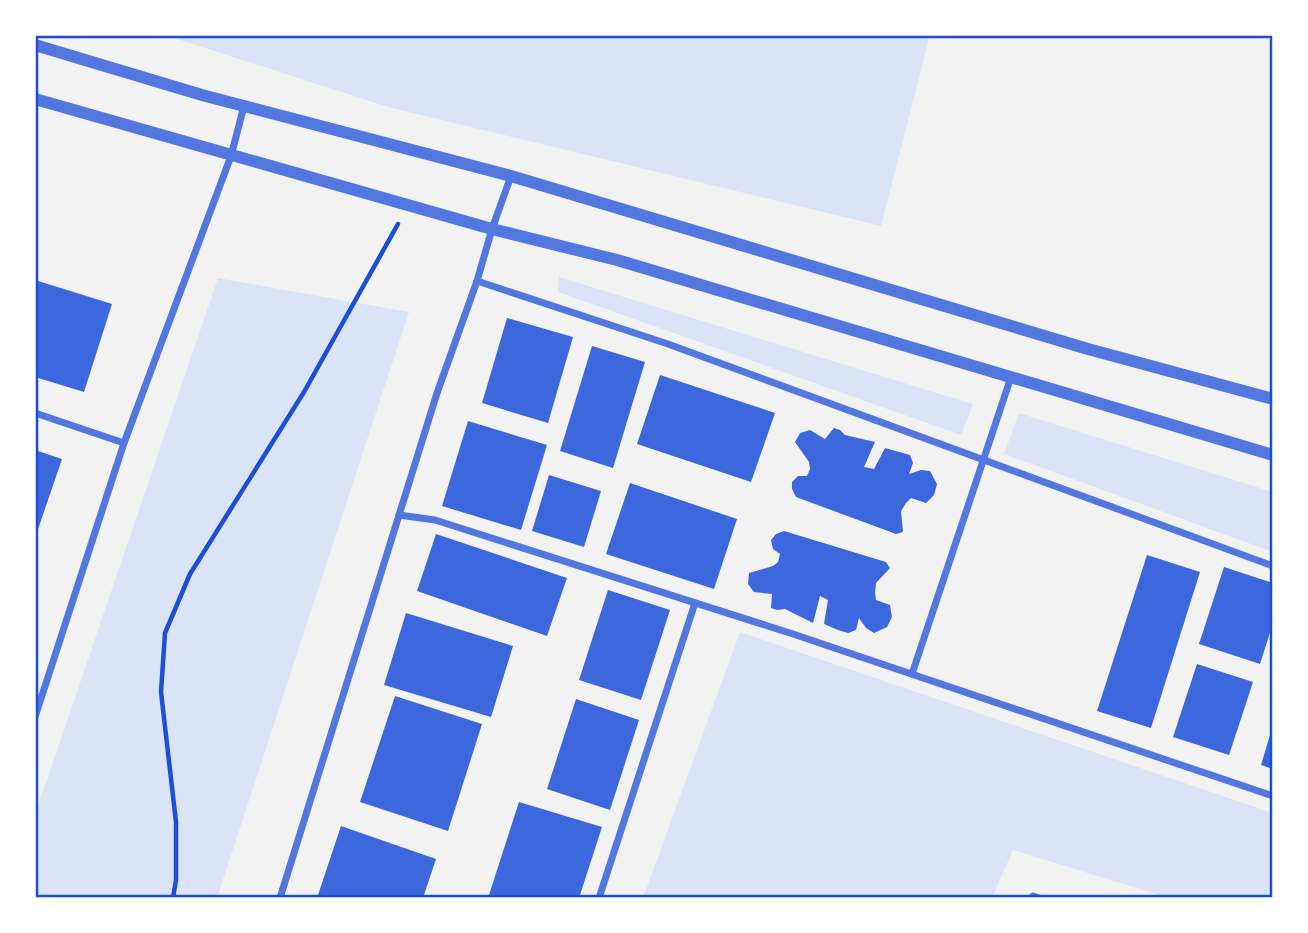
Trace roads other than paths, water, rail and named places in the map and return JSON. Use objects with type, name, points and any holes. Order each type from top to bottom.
[{"type":"street","points":[[35,45],[243,106],[511,176],[1088,349],[1273,399]]},
{"type":"street","points":[[35,100],[408,206],[617,260],[1273,455]]},
{"type":"street","points":[[35,716],[124,443],[230,156],[243,106]]},
{"type":"street","points":[[280,898],[437,393],[478,281],[492,229],[511,176]]},
{"type":"street","points":[[478,281],[668,344],[1273,566]]},
{"type":"street","points":[[912,674],[1012,376]]},
{"type":"street","points":[[35,413],[124,443]]},
{"type":"street","points":[[399,516],[435,520],[695,603],[1273,796]]},
{"type":"street","points":[[599,898],[695,603]]},
{"type":"street","points":[[1031,898],[1039,898]]}]
